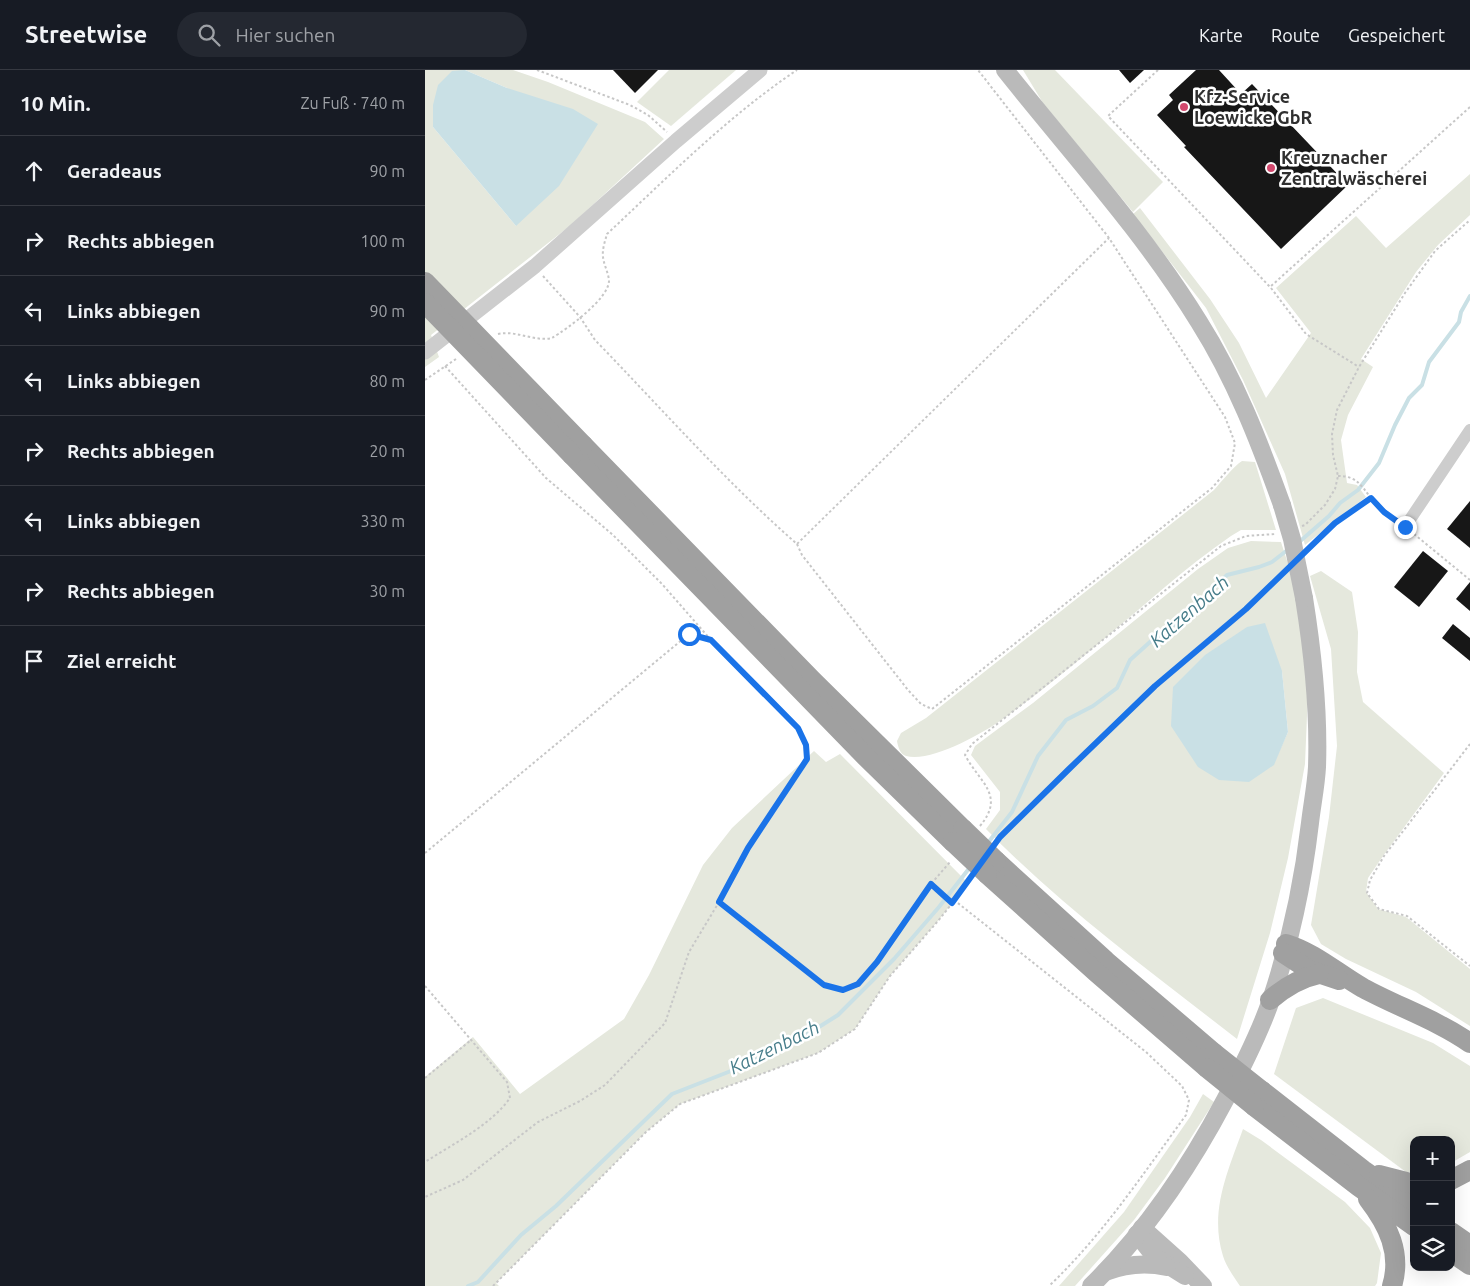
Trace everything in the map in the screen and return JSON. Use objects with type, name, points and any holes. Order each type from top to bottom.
[{"type":"highway","points":[[425,282],[577,450],[864,755],[988,864],[1097,974],[1360,1178],[1410,1222]]},
{"type":"highway","points":[[425,303],[577,450]]},
{"type":"highway","points":[[1285,949],[1300,965],[1319,974],[1362,987]]},
{"type":"highway","points":[[1285,949],[1316,957],[1362,987],[1436,1023],[1470,1043]]},
{"type":"highway","points":[[1270,1000],[1290,984],[1319,974]]},
{"type":"highway","points":[[1455,1178],[1470,1170]]},
{"type":"highway","points":[[1360,1178],[1410,1184]]},
{"type":"highway","points":[[1360,1178],[1410,1204]]},
{"type":"highway","points":[[1360,1178],[1392,1238],[1395,1261],[1392,1286]]},
{"type":"highway","points":[[1455,1235],[1470,1245]]},
{"type":"highway","points":[[1455,1255],[1470,1265]]},
{"type":"main road","points":[[1005,70],[1117,205],[1155,255],[1200,323],[1237,390],[1259,440],[1292,539],[1312,650],[1317,714],[1317,769],[1300,892],[1270,1000],[1245,1064],[1202,1144],[1174,1186],[1105,1273],[1091,1286]]},
{"type":"main road","points":[[1139,1231],[1149,1250],[1169,1267],[1202,1286]]},
{"type":"main road","points":[[1139,1231],[1180,1262],[1202,1286]]},
{"type":"main road","points":[[1105,1273],[1135,1264],[1157,1264],[1169,1267]]},
{"type":"street","points":[[425,352],[535,266],[676,141],[760,70]]},
{"type":"street","points":[[1405,527],[1470,430]]},
{"type":"path","points":[[537,70],[630,105],[649,116],[676,141]]},
{"type":"path","points":[[580,317],[599,302],[608,287],[609,280],[602,255],[607,234],[708,140],[771,88],[797,70]]},
{"type":"path","points":[[535,266],[580,317],[595,340],[721,472],[767,518],[797,544],[802,555],[908,690],[921,704],[932,709],[1212,488],[1231,466],[1235,443],[1225,417],[1109,238],[978,70]]},
{"type":"path","points":[[1158,70],[1108,116],[1271,287],[1306,334],[1359,367]]},
{"type":"path","points":[[1271,287],[1470,107]]},
{"type":"path","points":[[1297,528],[1305,525],[1325,505],[1335,489],[1337,476],[1332,434],[1337,410],[1359,367],[1405,293],[1435,252],[1470,220]]},
{"type":"path","points":[[797,544],[1109,238]]},
{"type":"path","points":[[425,1197],[463,1180],[538,1122],[605,1085],[665,1023],[689,952],[748,848],[807,759],[806,745],[798,728],[711,640],[673,596],[613,535],[546,478],[445,365]]},
{"type":"path","points":[[1337,476],[1349,476],[1358,482],[1384,512],[1470,580]]},
{"type":"path","points":[[1306,551],[1335,523],[1371,498]]},
{"type":"path","points":[[719,902],[824,985],[843,990],[858,984],[877,962],[961,841],[989,815],[991,800],[985,784],[970,765],[965,755],[972,744],[1221,546],[1245,536],[1272,536],[1280,533]]},
{"type":"path","points":[[493,1286],[646,1132],[681,1104],[818,1053],[855,1029],[890,976],[988,864],[1000,837],[1155,686],[1246,609],[1286,570]]},
{"type":"path","points":[[425,853],[689,634],[711,640]]},
{"type":"path","points":[[1470,744],[1384,856],[1370,880],[1367,893],[1379,909],[1407,916],[1470,966]]},
{"type":"path","points":[[931,884],[1146,1052],[1182,1086],[1189,1100],[1186,1115],[1118,1209],[1068,1268],[1049,1286]]},
{"type":"path","points":[[425,986],[507,1082],[510,1098],[502,1109],[485,1123],[425,1162]]},
{"type":"path","points":[[425,1078],[471,1040]]},
{"type":"shaded area","points":[[425,70],[465,70],[513,70],[548,82],[645,122],[664,139],[571,225],[431,335],[439,357],[425,367]],"holes":[[[465,70],[507,88],[516,226],[433,127]]]},
{"type":"shaded area","points":[[669,70],[736,70],[671,126],[637,102]]},
{"type":"shaded area","points":[[1023,70],[1055,70],[1163,182],[1133,212],[1043,103]]},
{"type":"shaded area","points":[[1470,174],[1470,215],[1438,245],[1416,272],[1361,359],[1373,367],[1348,415],[1341,440],[1347,483],[1357,485],[1366,497],[1305,545],[1285,474],[1243,380],[1206,308],[1133,214],[1140,208],[1210,299],[1239,343],[1266,398],[1311,333],[1276,288],[1356,216],[1386,248]]},
{"type":"shaded area","points":[[1242,461],[1255,462],[1276,530],[1241,530],[1231,536],[1181,574],[1063,673],[991,727],[955,746],[928,755],[916,757],[902,754],[897,741],[901,733],[926,718],[1214,490],[1231,470]]},
{"type":"shaded area","points":[[1251,541],[1281,542],[1297,592],[1308,691],[1305,764],[1288,858],[1270,933],[1237,1039],[1076,912],[1015,858],[986,829],[1000,810],[1000,792],[971,755],[975,746],[1033,703],[1198,569],[1228,548]],"holes":[[[1282,671],[1288,732],[1273,765]]]},
{"type":"shaded area","points":[[1321,571],[1352,592],[1358,632],[1357,672],[1363,702],[1444,773],[1368,878],[1366,892],[1378,909],[1406,917],[1470,969],[1470,1026],[1416,992],[1346,959],[1321,944],[1311,925],[1329,817],[1337,746],[1331,649],[1310,576]]},
{"type":"shaded area","points":[[814,751],[826,762],[840,754],[968,883],[890,976],[855,1029],[818,1053],[680,1104],[646,1132],[496,1283],[499,1286],[425,1286],[425,1077],[473,1037],[520,1094],[624,1019],[649,975],[703,865],[732,828]]},
{"type":"shaded area","points":[[1323,998],[1433,1043],[1470,1066],[1470,1152],[1455,1161],[1455,1136],[1410,1136],[1410,1172],[1406,1172],[1274,1074],[1296,1008]]},
{"type":"shaded area","points":[[1203,1094],[1214,1102],[1165,1178],[1134,1220],[1075,1286],[1059,1286],[1124,1212],[1190,1117]]},
{"type":"shaded area","points":[[1243,1129],[1261,1140],[1345,1202],[1370,1228],[1381,1253],[1375,1286],[1240,1286],[1228,1268],[1223,1256],[1218,1223],[1222,1191]]},
{"type":"water","points":[[465,70],[507,88],[573,109],[598,124],[559,186],[516,226],[433,127],[433,105],[438,85],[452,71]]},
{"type":"water","points":[[1265,623],[1282,671],[1288,732],[1274,765],[1249,782],[1219,780],[1198,767],[1171,726],[1173,687],[1205,655],[1247,627]]},
{"type":"building","points":[[613,70],[658,70],[635,93]]},
{"type":"building","points":[[1119,70],[1144,70],[1130,83]]},
{"type":"building","points":[[1196,70],[1219,70],[1241,94],[1252,84],[1348,185],[1281,249],[1184,147],[1186,146],[1157,115],[1173,100],[1169,95]]},
{"type":"building","points":[[1470,501],[1470,548],[1447,529]]},
{"type":"building","points":[[1423,551],[1448,571],[1419,607],[1394,587]]},
{"type":"building","points":[[1470,582],[1470,611],[1456,599]]},
{"type":"building","points":[[1453,624],[1470,638],[1470,661],[1442,638]]},
{"type":"waterway","name":"Katzenbach","points":[[1298,543],[1329,516],[1340,503],[1358,490],[1379,463],[1409,398],[1422,385],[1429,362],[1459,322],[1461,312],[1470,296]]},
{"type":"waterway","name":"Katzenbach","points":[[987,844],[1012,812],[1038,756],[1066,720],[1093,706],[1117,688],[1130,660],[1150,642],[1199,607],[1227,575],[1272,562],[1290,548]]},
{"type":"waterway","name":"Katzenbach","points":[[468,1286],[478,1282],[521,1235],[556,1206],[672,1094],[736,1069],[803,1037],[838,1015],[894,959],[971,866]]},
{"type":"place","name":"Kfz-Service Loewicke GbR","points":[[1184,107]]},
{"type":"place","name":"Kreuznacher Zentralwäscherei","points":[[1271,168]]},
{"type":"route","points":[[689,634],[711,640],[798,728],[806,745],[807,759],[748,848],[719,902],[824,985],[843,990],[858,984],[877,962],[931,884],[952,903],[969,883],[1000,837],[1155,686],[1246,609],[1335,523],[1371,498],[1384,512],[1405,527]]}]
